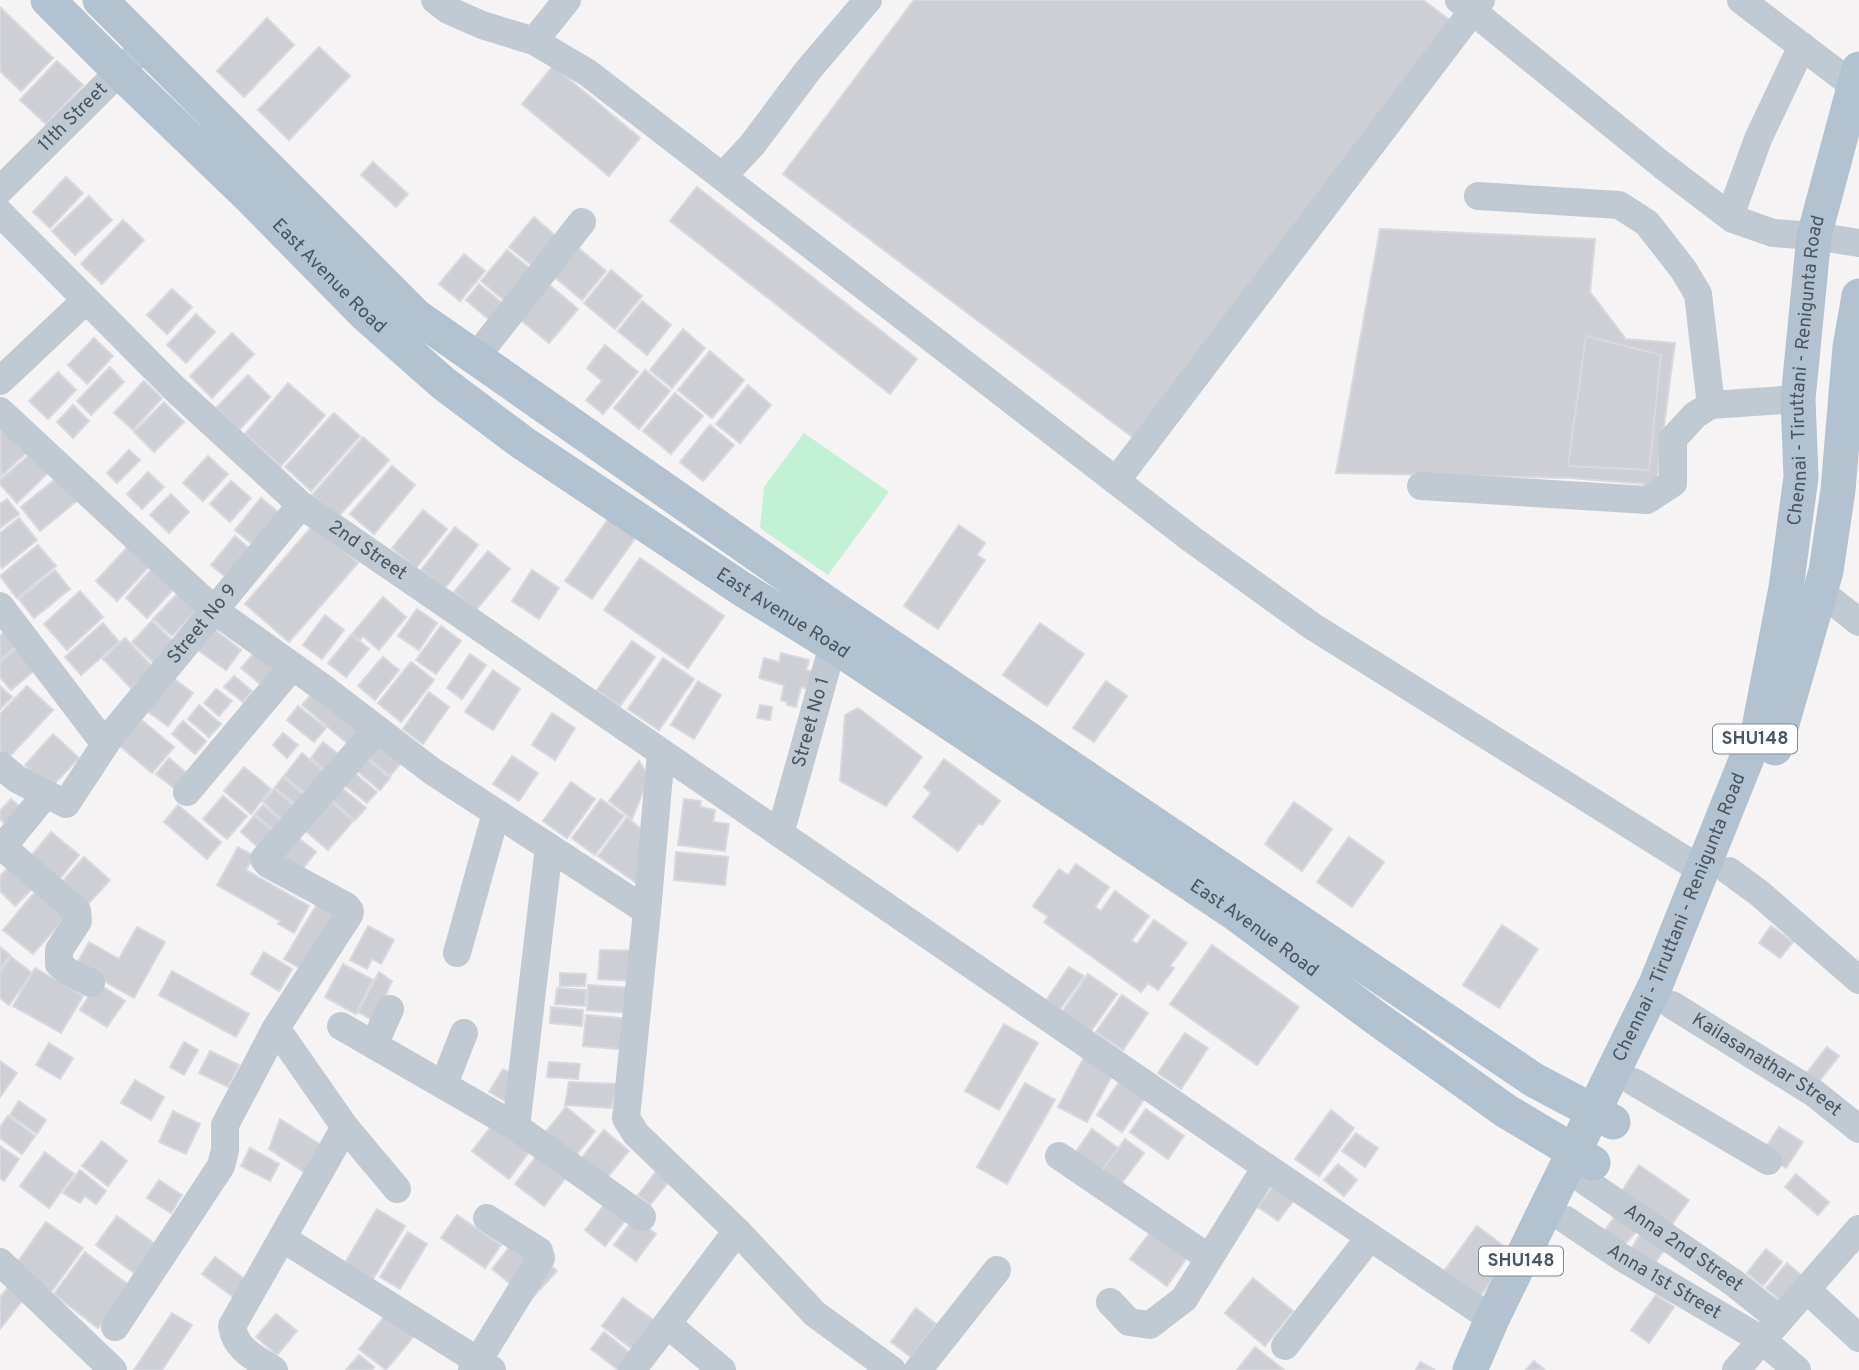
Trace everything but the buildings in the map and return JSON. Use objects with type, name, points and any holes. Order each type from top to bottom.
[{"type":"main road","name":"East Avenue Road","points":[[48,0],[252,199],[366,315],[443,383],[546,459],[741,589],[833,645],[1236,914],[1584,1166]]},
{"type":"main road","name":"East Avenue Road","points":[[100,0],[416,316],[838,611],[1522,1072],[1604,1117]]},
{"type":"main road","name":"Chennai - Tiruttani - Renigunta Road","points":[[1604,1117],[1634,1082],[1672,1004],[1716,871],[1759,727],[1786,587],[1801,477],[1798,399],[1814,236],[1856,77]]},
{"type":"main road","name":"Chennai - Tiruttani - Renigunta Road","points":[[1494,1370],[1566,1220],[1584,1166],[1656,984],[1716,871],[1780,734],[1848,495],[1850,347],[1859,296]]},
{"type":"main road","name":"Chennai - Tiruttani - Renigunta Road","points":[[1470,1370],[1492,1319],[1584,1166]]},
{"type":"street","points":[[435,0],[448,10],[482,25],[534,41],[588,73],[1116,481],[1312,626],[1716,871],[1759,893],[1859,980]]},
{"type":"street","points":[[534,41],[567,0]]},
{"type":"street","points":[[723,176],[752,145],[809,69],[868,0]]},
{"type":"street","points":[[1741,0],[1802,46],[1856,77]]},
{"type":"street","points":[[1116,481],[1471,4],[1662,165],[1730,216],[1773,233],[1859,243]]},
{"type":"street","name":"11th Street","points":[[0,190],[145,44]]},
{"type":"street","points":[[1730,216],[1758,139],[1802,46]]},
{"type":"street","points":[[1478,196],[1619,205],[1647,223],[1683,269],[1698,294],[1710,405]]},
{"type":"street","name":"2nd Street","points":[[0,213],[176,390],[302,505],[1266,1167],[1492,1319]]},
{"type":"street","points":[[476,357],[582,222]]},
{"type":"street","points":[[0,381],[86,300]]},
{"type":"street","points":[[1421,486],[1647,500],[1673,482],[1673,439],[1695,415],[1710,405],[1798,399]]},
{"type":"street","points":[[0,411],[214,610],[326,690],[432,771],[647,911]]},
{"type":"street","name":"Street No 9","points":[[46,794],[66,804],[105,744],[302,505]]},
{"type":"street","points":[[1821,592],[1859,622]]},
{"type":"street","points":[[0,606],[105,744]]},
{"type":"street","name":"Street No 1","points":[[780,834],[833,645],[838,611]]},
{"type":"street","points":[[187,792],[292,667]]},
{"type":"street","points":[[115,1327],[221,1166],[225,1150],[225,1125],[276,1028],[350,911],[346,906],[268,864],[264,859],[376,730]]},
{"type":"street","points":[[661,753],[626,1118],[636,1135],[737,1231],[816,1314],[892,1370]]},
{"type":"street","points":[[6,779],[46,794],[6,843],[5,849],[77,911],[78,921],[59,950],[59,964],[91,983]]},
{"type":"street","points":[[457,953],[496,813]]},
{"type":"street","points":[[516,1127],[549,847]]},
{"type":"street","name":"Kailasanathar Street","points":[[1672,1004],[1814,1093],[1859,1129]]},
{"type":"street","points":[[374,1045],[390,1009]]},
{"type":"street","points":[[341,1026],[516,1127],[642,1217]]},
{"type":"street","points":[[276,1028],[345,1127],[397,1189]]},
{"type":"street","points":[[444,1084],[464,1033]]},
{"type":"street","points":[[1634,1082],[1768,1161]]},
{"type":"street","points":[[274,1370],[238,1345],[232,1326],[345,1127]]},
{"type":"street","points":[[1059,1156],[1209,1258]]},
{"type":"street","name":"Anna 2nd Street","points":[[1584,1166],[1734,1283],[1770,1330]]},
{"type":"street","points":[[1110,1302],[1129,1322],[1150,1325],[1184,1299],[1266,1167]]},
{"type":"street","points":[[282,1238],[480,1367],[541,1258],[539,1251],[486,1218]]},
{"type":"street","name":"Anna 1st Street","points":[[1566,1220],[1621,1257],[1770,1330]]},
{"type":"street","points":[[632,1370],[737,1231]]},
{"type":"street","points":[[1285,1346],[1370,1237]]},
{"type":"street","points":[[1736,1370],[1805,1289],[1854,1244]]},
{"type":"street","points":[[0,1262],[113,1370]]},
{"type":"street","points":[[918,1370],[997,1270]]},
{"type":"street","points":[[1805,1289],[1859,1338]]},
{"type":"street","points":[[667,1324],[722,1370]]},
{"type":"street","points":[[1770,1330],[1797,1370]]},
{"type":"green space","points":[[804,433],[889,492],[828,575],[760,528],[764,487]]}]
